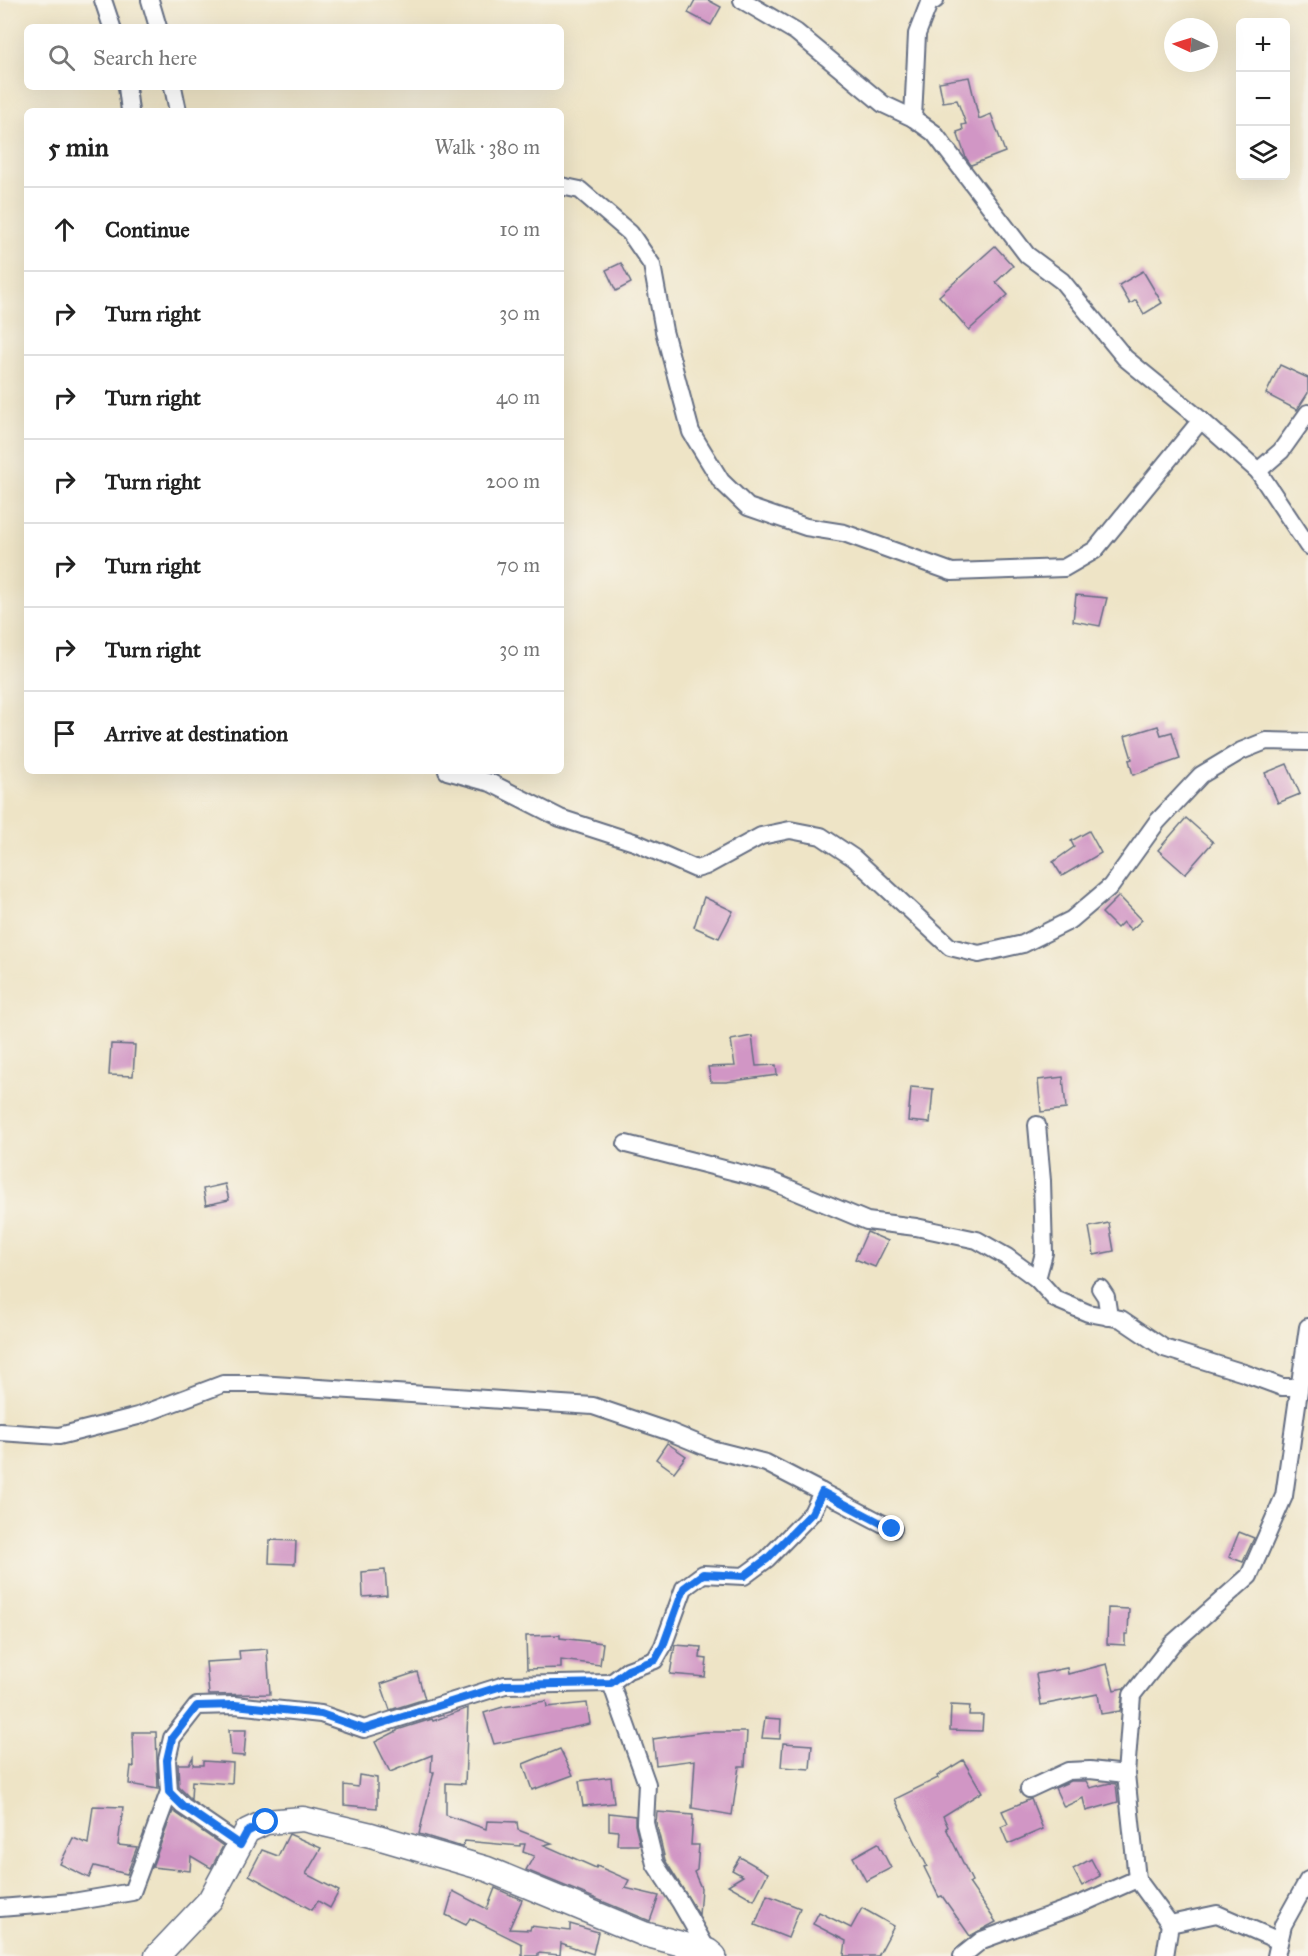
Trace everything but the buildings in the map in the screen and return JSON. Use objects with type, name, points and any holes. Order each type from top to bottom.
[{"type":"main road","points":[[157,1956],[210,1900],[247,1832],[266,1822],[303,1819],[371,1835],[487,1869],[644,1934],[711,1954]]},
{"type":"street","points":[[103,0],[111,24]]},
{"type":"street","points":[[150,0],[157,24]]},
{"type":"street","points":[[742,0],[796,32],[883,104],[913,118],[934,133],[1027,255],[1062,281],[1125,358],[1201,420],[1258,471],[1308,546]]},
{"type":"street","points":[[913,118],[917,34],[929,3],[935,0]]},
{"type":"street","points":[[127,90],[130,108]]},
{"type":"street","points":[[174,90],[177,108]]},
{"type":"street","points":[[564,187],[580,190],[614,218],[630,233],[651,265],[664,331],[691,432],[721,481],[748,507],[806,527],[844,533],[952,572],[1064,568],[1095,550],[1201,420]]},
{"type":"street","points":[[1258,471],[1281,451],[1308,413]]},
{"type":"street","points":[[458,774],[491,783],[560,819],[637,843],[696,869],[706,866],[761,836],[790,830],[821,836],[854,858],[950,947],[979,954],[1023,944],[1071,920],[1111,886],[1156,822],[1201,775],[1240,751],[1266,741],[1308,742]]},
{"type":"street","points":[[1037,1125],[1042,1181],[1044,1253],[1037,1279]]},
{"type":"street","points":[[626,1144],[771,1181],[867,1221],[916,1227],[977,1240],[1007,1257],[1037,1279],[1054,1299],[1088,1313],[1121,1319],[1164,1348],[1282,1387],[1299,1387]]},
{"type":"street","points":[[1100,1288],[1106,1297],[1109,1317]]},
{"type":"street","points":[[1165,1956],[1170,1924],[1137,1879],[1126,1774],[1132,1695],[1172,1644],[1249,1576],[1284,1496],[1308,1327]]},
{"type":"street","points":[[0,1432],[59,1436],[138,1416],[223,1384],[282,1385],[593,1406],[711,1449],[766,1463],[892,1529]]},
{"type":"street","points":[[0,1908],[73,1902],[132,1892],[169,1792],[167,1760],[172,1738],[197,1706],[235,1705],[321,1714],[364,1729],[505,1685],[611,1683],[628,1670],[655,1660],[663,1646],[684,1588],[703,1574],[744,1576],[767,1559],[812,1513],[822,1492]]},
{"type":"street","points":[[611,1683],[647,1784],[645,1823],[656,1864],[711,1954]]},
{"type":"street","points":[[1029,1789],[1068,1771],[1090,1770],[1126,1774]]},
{"type":"street","points":[[169,1792],[183,1806],[240,1845]]},
{"type":"street","points":[[962,1956],[982,1940],[1045,1918],[1137,1879]]},
{"type":"street","points":[[1170,1924],[1217,1914],[1277,1949],[1283,1926],[1308,1881]]},
{"type":"route","points":[[266,1822],[247,1832],[240,1845],[183,1806],[169,1792],[167,1760],[172,1738],[197,1706],[235,1705],[321,1714],[364,1729],[505,1685],[611,1683],[628,1670],[655,1660],[663,1646],[684,1588],[703,1574],[744,1576],[767,1559],[812,1513],[822,1492],[892,1529]]}]
